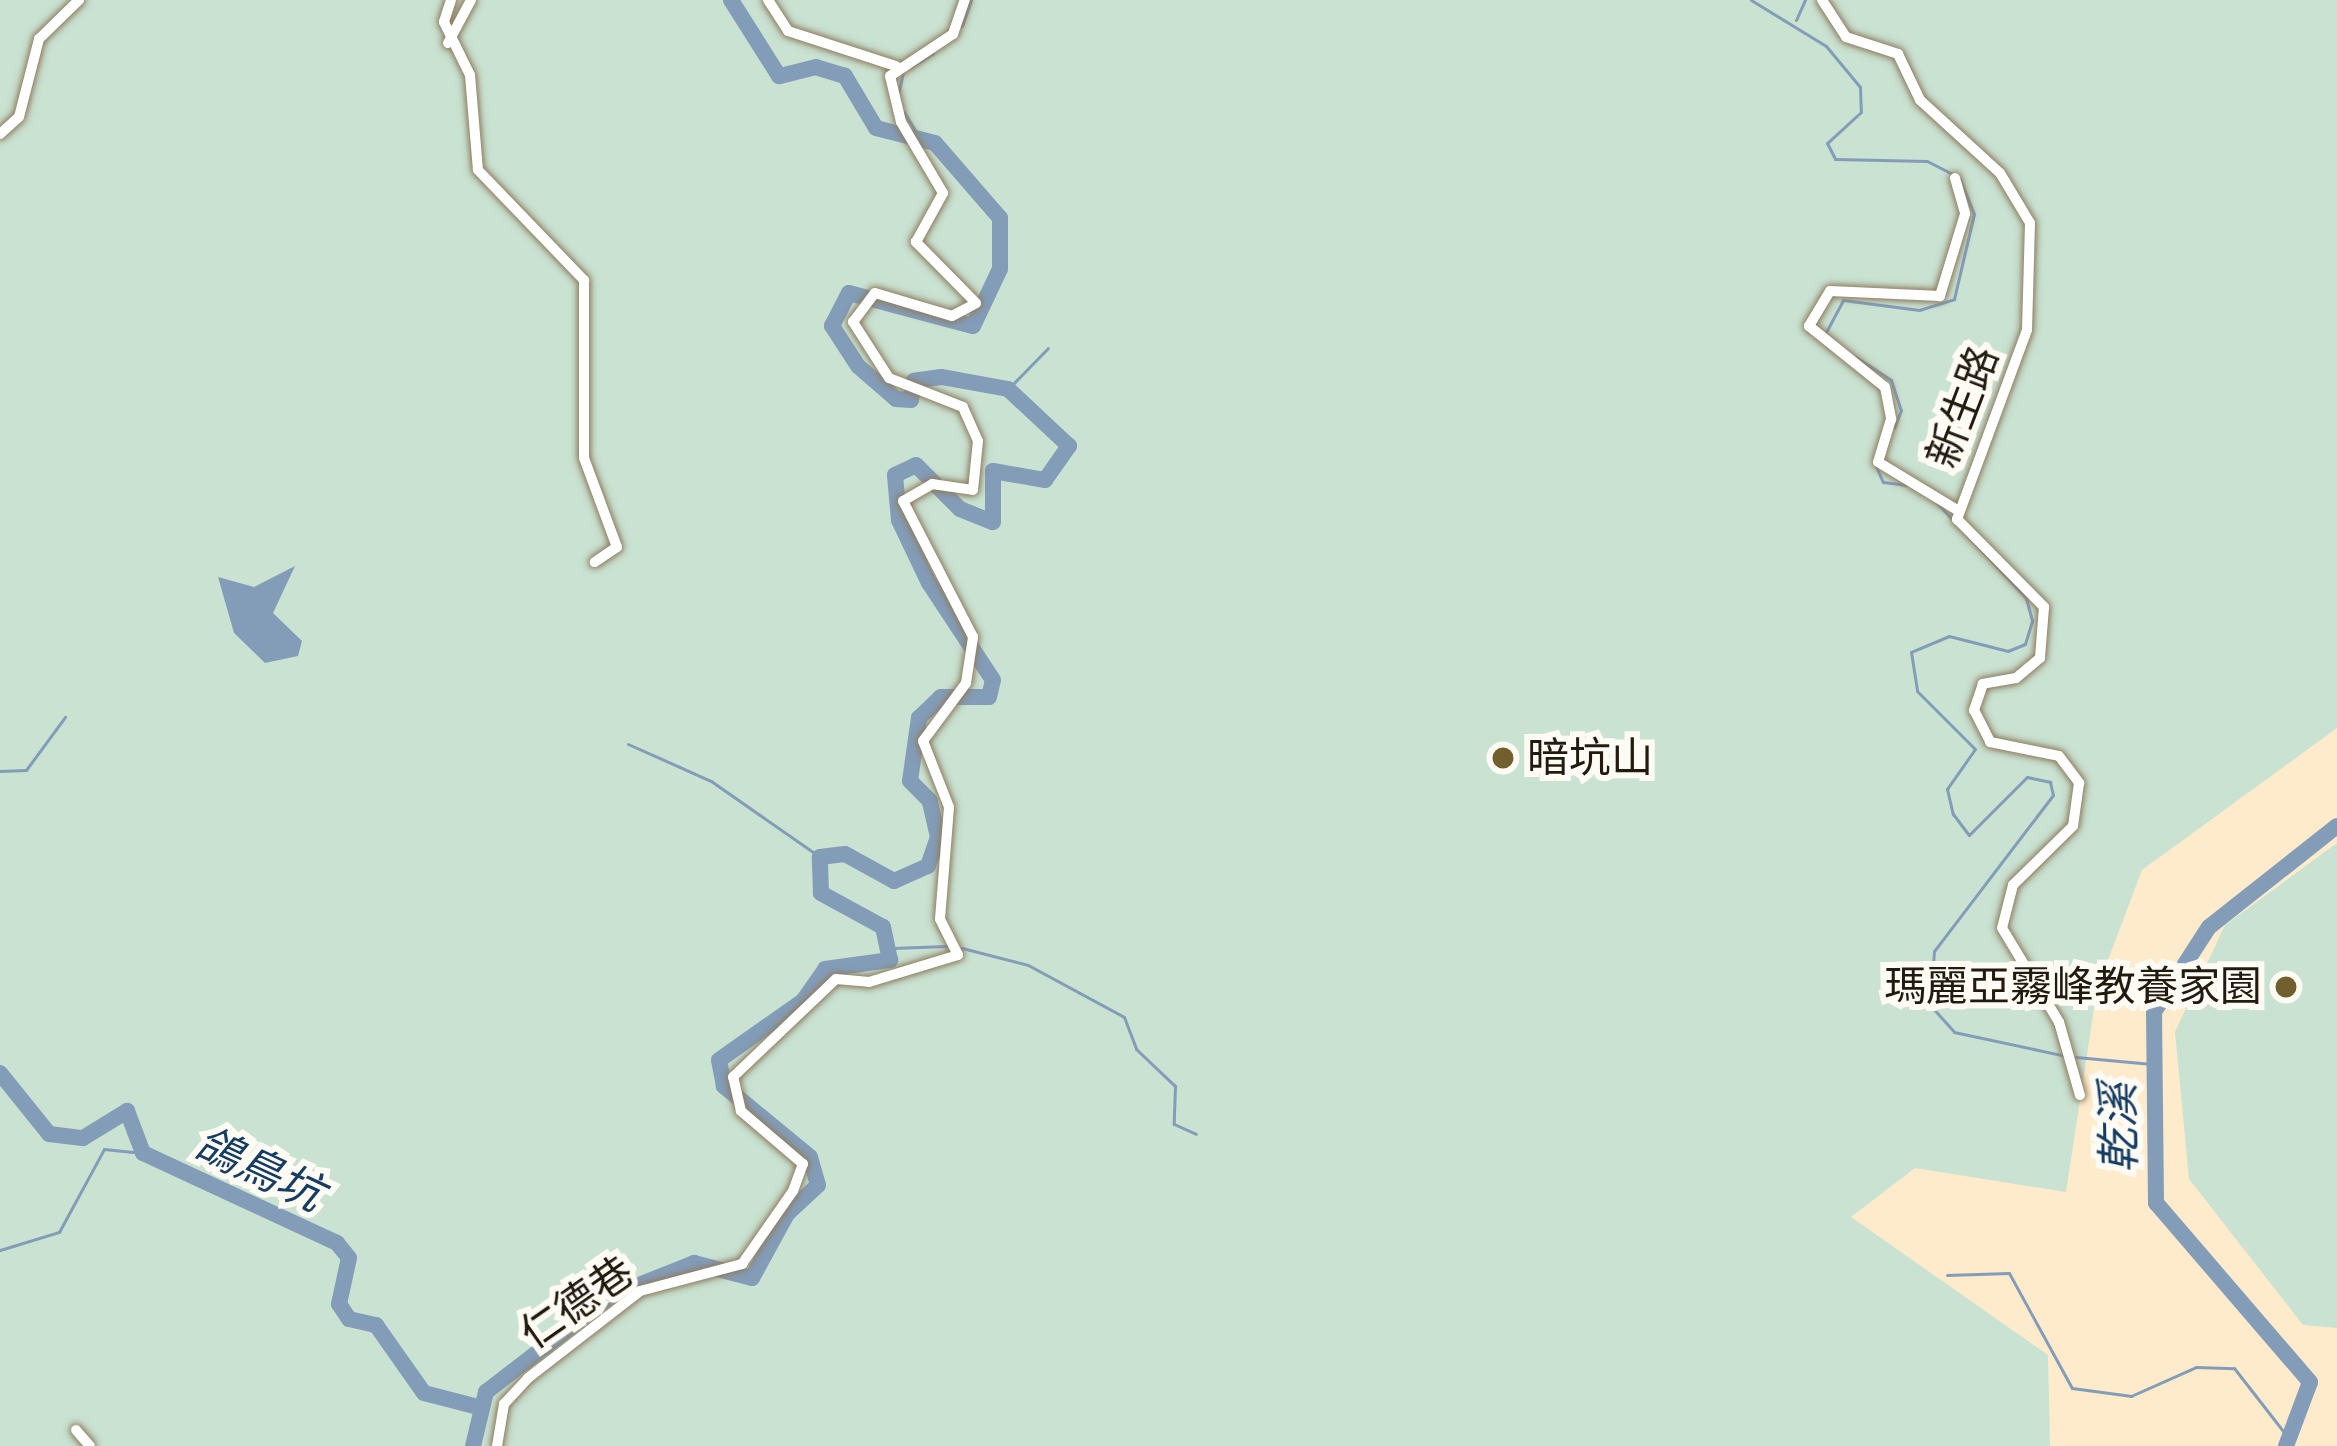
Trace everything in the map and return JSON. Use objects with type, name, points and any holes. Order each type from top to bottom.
[{"type":"street","points":[[0,134],[19,117],[39,40],[79,0]]},
{"type":"street","points":[[451,0],[448,43],[470,75],[478,170],[584,280],[584,458],[617,547],[595,562]]},
{"type":"street","points":[[448,43],[471,0]]},
{"type":"street","points":[[768,0],[788,31],[896,67],[953,34],[965,0]]},
{"type":"street","name":"新生路","points":[[1822,0],[1846,37],[1898,54],[1920,100],[2000,173],[2030,223],[2027,330],[1959,511],[2044,607],[2040,658],[2016,678],[1983,684],[1974,710],[1990,742],[2059,756],[2079,783],[2073,826],[2013,885],[2002,928],[2075,1057],[2080,1095]]},
{"type":"street","name":"仁德巷","points":[[497,1446],[503,1404],[610,1311],[662,1282],[735,1268],[803,1164],[732,1084],[836,980],[869,982],[958,955],[940,919],[949,808],[923,750],[955,697],[972,654],[903,501],[935,484],[973,490],[980,481],[969,419],[936,392],[890,378],[853,322],[875,292],[952,316],[976,303],[916,242],[943,193],[892,102],[896,67]]},
{"type":"street","points":[[1954,178],[1965,214],[1940,296],[1830,291],[1808,316],[1816,339],[1886,387],[1891,419],[1878,459],[1899,479],[1959,511]]},
{"type":"street","points":[[76,1430],[90,1446]]},
{"type":"green space","points":[[0,0],[2337,0],[2337,728],[2142,870],[2097,989],[2066,1192],[1915,1168],[1851,1217],[2048,1355],[2050,1446],[0,1446]]},
{"type":"green space","points":[[2337,843],[2337,1328],[2303,1325],[2189,1179],[2175,1032],[2225,925]]},
{"type":"water","points":[[295,566],[273,613],[302,641],[298,656],[265,663],[234,633],[218,577],[254,587]]},
{"type":"waterway","points":[[473,1446],[486,1392],[609,1297],[694,1263],[752,1278],[787,1214],[818,1185],[810,1157],[724,1086],[719,1060],[803,1001],[825,969],[890,960],[883,927],[821,893],[820,857],[845,854],[894,881],[928,866],[938,837],[930,801],[910,781],[919,718],[941,697],[989,697],[993,680],[929,583],[899,520],[895,475],[916,465],[960,509],[993,522],[993,471],[1045,480],[1069,446],[1008,389],[941,377],[914,381],[911,400],[896,399],[858,366],[832,326],[849,293],[973,326],[1000,269],[1000,218],[935,143],[876,128],[845,76],[816,67],[779,76],[731,0]]},
{"type":"waterway","points":[[962,26],[971,0]]},
{"type":"waterway","points":[[1751,0],[1826,46],[1860,87],[1861,112],[1827,143],[1835,159],[1927,161],[1952,174]]},
{"type":"waterway","points":[[1796,20],[1805,0]]},
{"type":"waterway","points":[[911,67],[933,53]]},
{"type":"waterway","points":[[899,91],[903,72]]},
{"type":"waterway","points":[[904,112],[918,135]]},
{"type":"waterway","points":[[1825,334],[1843,300],[1919,310],[1954,299],[1974,214],[1960,179]]},
{"type":"waterway","points":[[1008,389],[1048,348]]},
{"type":"waterway","points":[[1856,357],[1891,380],[1901,410],[1894,428]]},
{"type":"waterway","points":[[1874,462],[1883,482],[1909,485]]},
{"type":"waterway","points":[[1935,501],[2026,598],[2032,621],[2025,644],[2008,651],[1949,636],[1911,652],[1917,691],[1975,749],[1947,789],[1953,814],[1969,835],[2027,777],[2050,782],[2053,795],[1934,951],[1930,1005],[1954,1032],[2066,1056]]},
{"type":"waterway","points":[[0,771],[26,770],[65,717]]},
{"type":"waterway","points":[[628,744],[711,781],[820,857]]},
{"type":"waterway","name":"乾溪","points":[[2286,1446],[2310,1382],[2156,1203],[2154,1012],[2209,927],[2337,826]]},
{"type":"waterway","points":[[893,948],[946,946]]},
{"type":"waterway","points":[[962,948],[1028,965],[1124,1017],[1136,1049],[1175,1086],[1174,1124],[1196,1134]]},
{"type":"waterway","points":[[2076,1057],[2152,1064]]},
{"type":"waterway","name":"鴿鳥坑","points":[[0,1073],[49,1134],[83,1138],[127,1111],[143,1153],[337,1243],[349,1258],[339,1304],[349,1319],[376,1325],[424,1393],[482,1408]]},
{"type":"waterway","points":[[0,1250],[59,1232],[104,1149],[143,1153]]},
{"type":"waterway","points":[[1947,1275],[2009,1273],[2072,1388],[2131,1396],[2196,1367],[2234,1368],[2290,1440]]},
{"type":"place","name":"暗坑山","points":[[1503,758]]},
{"type":"place","name":"瑪麗亞霧峰教養家園","points":[[2286,987]]}]
